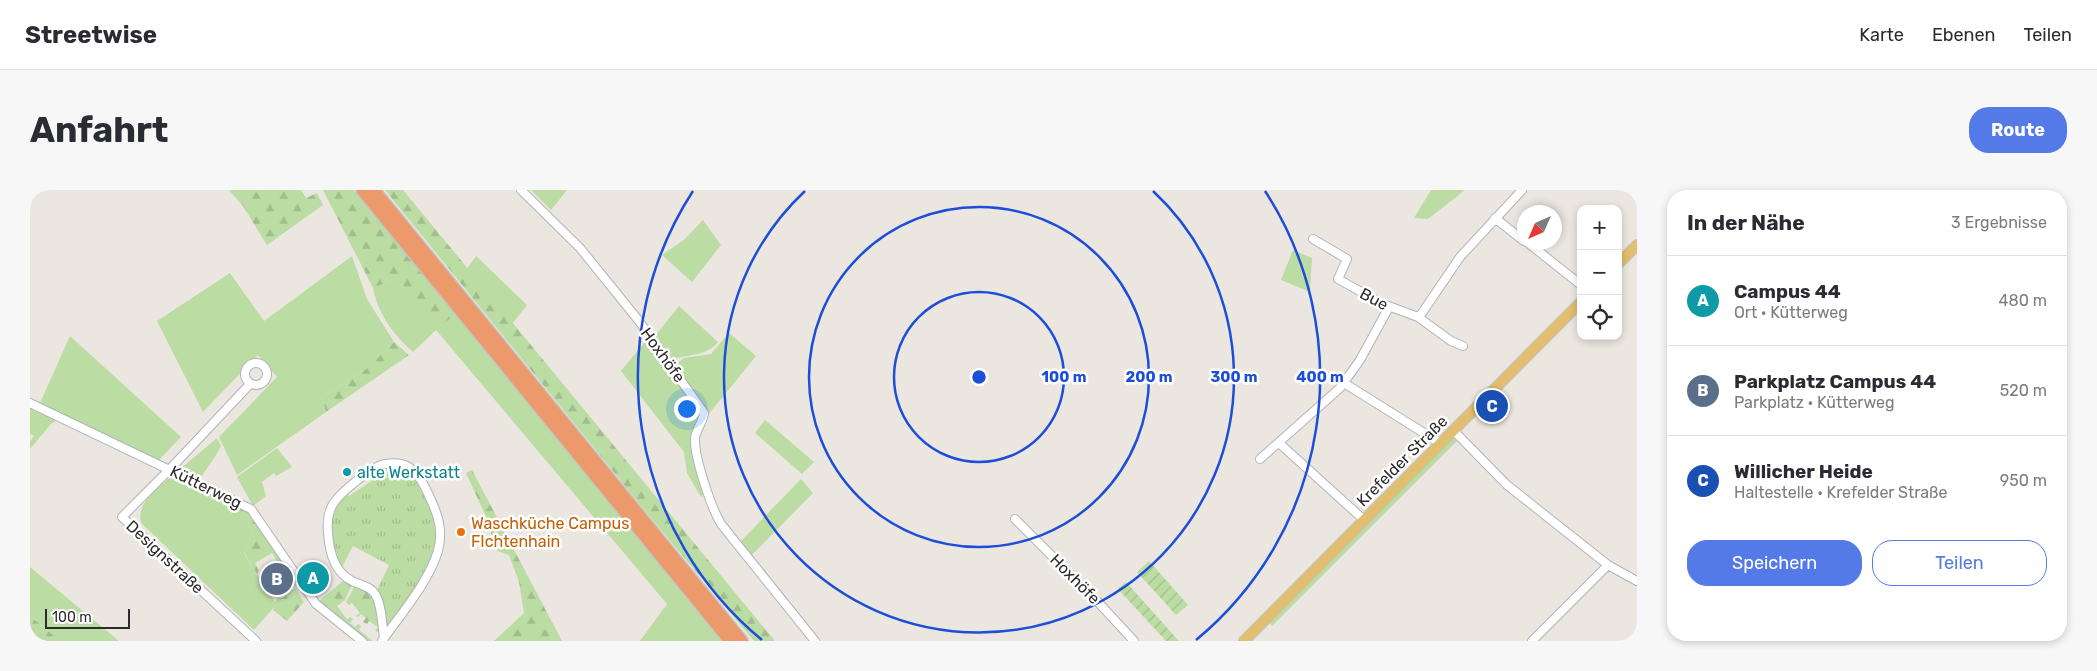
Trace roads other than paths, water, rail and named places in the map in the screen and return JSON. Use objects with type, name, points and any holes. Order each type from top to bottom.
[{"type":"highway","points":[[362,190],[730,641]]},
{"type":"highway","points":[[374,190],[742,641]]},
{"type":"main road","points":[[1622,260],[1637,245]]},
{"type":"main road","name":"Krefelder Straße","points":[[1244,641],[1577,306]]},
{"type":"street","name":"Hoxhöfe","points":[[520,190],[580,248],[639,321],[704,413],[695,437],[714,512],[721,524],[815,641]]},
{"type":"street","points":[[1418,317],[1456,261],[1522,190]]},
{"type":"street","points":[[1495,218],[1517,235]]},
{"type":"street","name":"Bue","points":[[1313,239],[1347,259],[1338,279],[1389,307],[1418,317],[1451,341],[1463,346]]},
{"type":"street","points":[[1536,250],[1577,282]]},
{"type":"street","points":[[1260,459],[1329,399],[1344,383],[1360,360],[1389,307]]},
{"type":"street","points":[[1344,383],[1440,443]]},
{"type":"street","name":"Designstraße","points":[[250,384],[170,469],[122,516],[256,641]]},
{"type":"street","name":"Kütterweg","points":[[30,403],[251,509],[316,604],[362,641]]},
{"type":"street","points":[[1453,430],[1507,485],[1608,565],[1637,581]]},
{"type":"street","points":[[1279,443],[1364,520]]},
{"type":"street","points":[[396,463],[407,466],[414,471],[426,490],[439,517],[440,538],[438,550],[432,564],[417,591],[383,640],[378,599],[374,592],[345,577],[340,572],[332,556],[328,523],[331,507],[341,494],[376,468],[384,464],[396,463]]},
{"type":"street","name":"Hoxhöfe","points":[[1015,519],[1098,601],[1134,641]]},
{"type":"street","points":[[1532,641],[1608,565]]},
{"type":"place","name":"Willicher Heide","points":[[1492,406]]},
{"type":"place","name":"alte Werkstatt","points":[[347,472]]},
{"type":"place","name":"Waschküche Campus FIchtenhain","points":[[461,532]]},
{"type":"place","name":"Campus 44","points":[[313,578]]},
{"type":"place","name":"Parkplatz Campus 44","points":[[277,579]]}]
